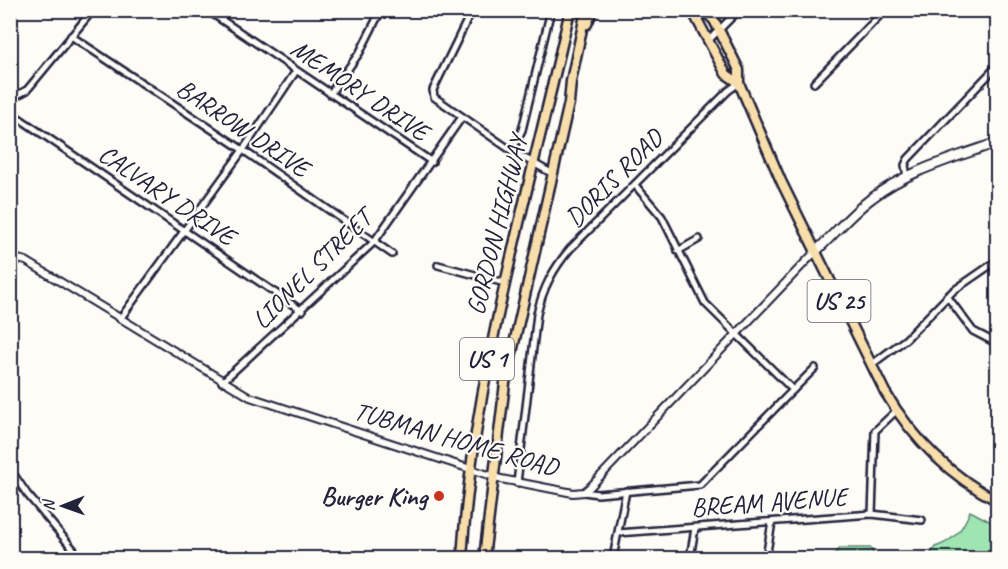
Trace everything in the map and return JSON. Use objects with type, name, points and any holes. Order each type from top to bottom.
[{"type":"main road","name":"GORDON HIGHWAY","points":[[462,558],[470,468],[482,383],[570,10]]},
{"type":"main road","name":"GORDON HIGHWAY","points":[[484,558],[492,476],[505,383],[569,103],[571,81],[586,10]]},
{"type":"main road","points":[[569,103],[593,10]]},
{"type":"main road","name":"US 25","points":[[692,10],[710,40],[726,75],[739,83]]},
{"type":"main road","points":[[703,10],[714,20]]},
{"type":"main road","name":"US 25","points":[[711,10],[739,70],[739,83],[815,252],[896,411],[940,462],[963,481],[998,501]]},
{"type":"main road","name":"TUBMAN HOME ROAD","points":[[815,252],[867,201],[907,177],[998,142]]},
{"type":"street","points":[[10,99],[27,90],[93,10]]},
{"type":"street","name":"MEMORY DRIVE","points":[[207,10],[432,162]]},
{"type":"street","points":[[330,94],[360,52],[381,10]]},
{"type":"street","points":[[472,10],[433,90],[436,99],[512,150],[553,174]]},
{"type":"street","points":[[512,150],[522,130],[551,10]]},
{"type":"street","points":[[710,40],[739,10]]},
{"type":"street","points":[[814,83],[885,10]]},
{"type":"street","name":"BARROW DRIVE","points":[[71,36],[243,150],[392,254]]},
{"type":"street","points":[[907,177],[905,165],[908,159],[998,65]]},
{"type":"street","points":[[120,319],[243,150],[296,71]]},
{"type":"street","name":"DORIS ROAD","points":[[517,483],[537,314],[545,286],[561,260],[728,91],[739,83]]},
{"type":"street","name":"CALVARY DRIVE","points":[[10,112],[302,311]]},
{"type":"street","name":"LIONEL STREET","points":[[222,382],[302,311],[374,242],[462,117]]},
{"type":"street","points":[[635,185],[656,209],[705,303],[789,383],[793,390]]},
{"type":"street","points":[[678,251],[699,239]]},
{"type":"street","name":"TUBMAN HOME ROAD","points":[[10,257],[26,261],[250,397],[289,412],[492,476],[565,493],[584,492],[815,252]]},
{"type":"street","points":[[871,365],[906,339],[947,296],[998,260]]},
{"type":"street","points":[[438,265],[505,283]]},
{"type":"street","points":[[947,296],[974,331],[998,344]]},
{"type":"street","points":[[521,310],[537,314]]},
{"type":"street","points":[[584,492],[598,494],[700,485],[815,368]]},
{"type":"street","points":[[872,514],[875,431],[896,411]]},
{"type":"street","points":[[10,469],[33,502],[74,550]]},
{"type":"street","points":[[613,558],[626,491]]},
{"type":"street","name":"BREAM AVENUE","points":[[618,533],[872,514],[922,520]]},
{"type":"street","points":[[766,558],[772,522]]},
{"type":"street","points":[[690,558],[695,528]]},
{"type":"green space","points":[[970,511],[997,525],[997,558],[928,558],[935,547],[957,534]]},
{"type":"green space","points":[[840,548],[871,548],[875,558],[831,558]]},
{"type":"place","name":"Burger King","points":[[439,496]]}]
